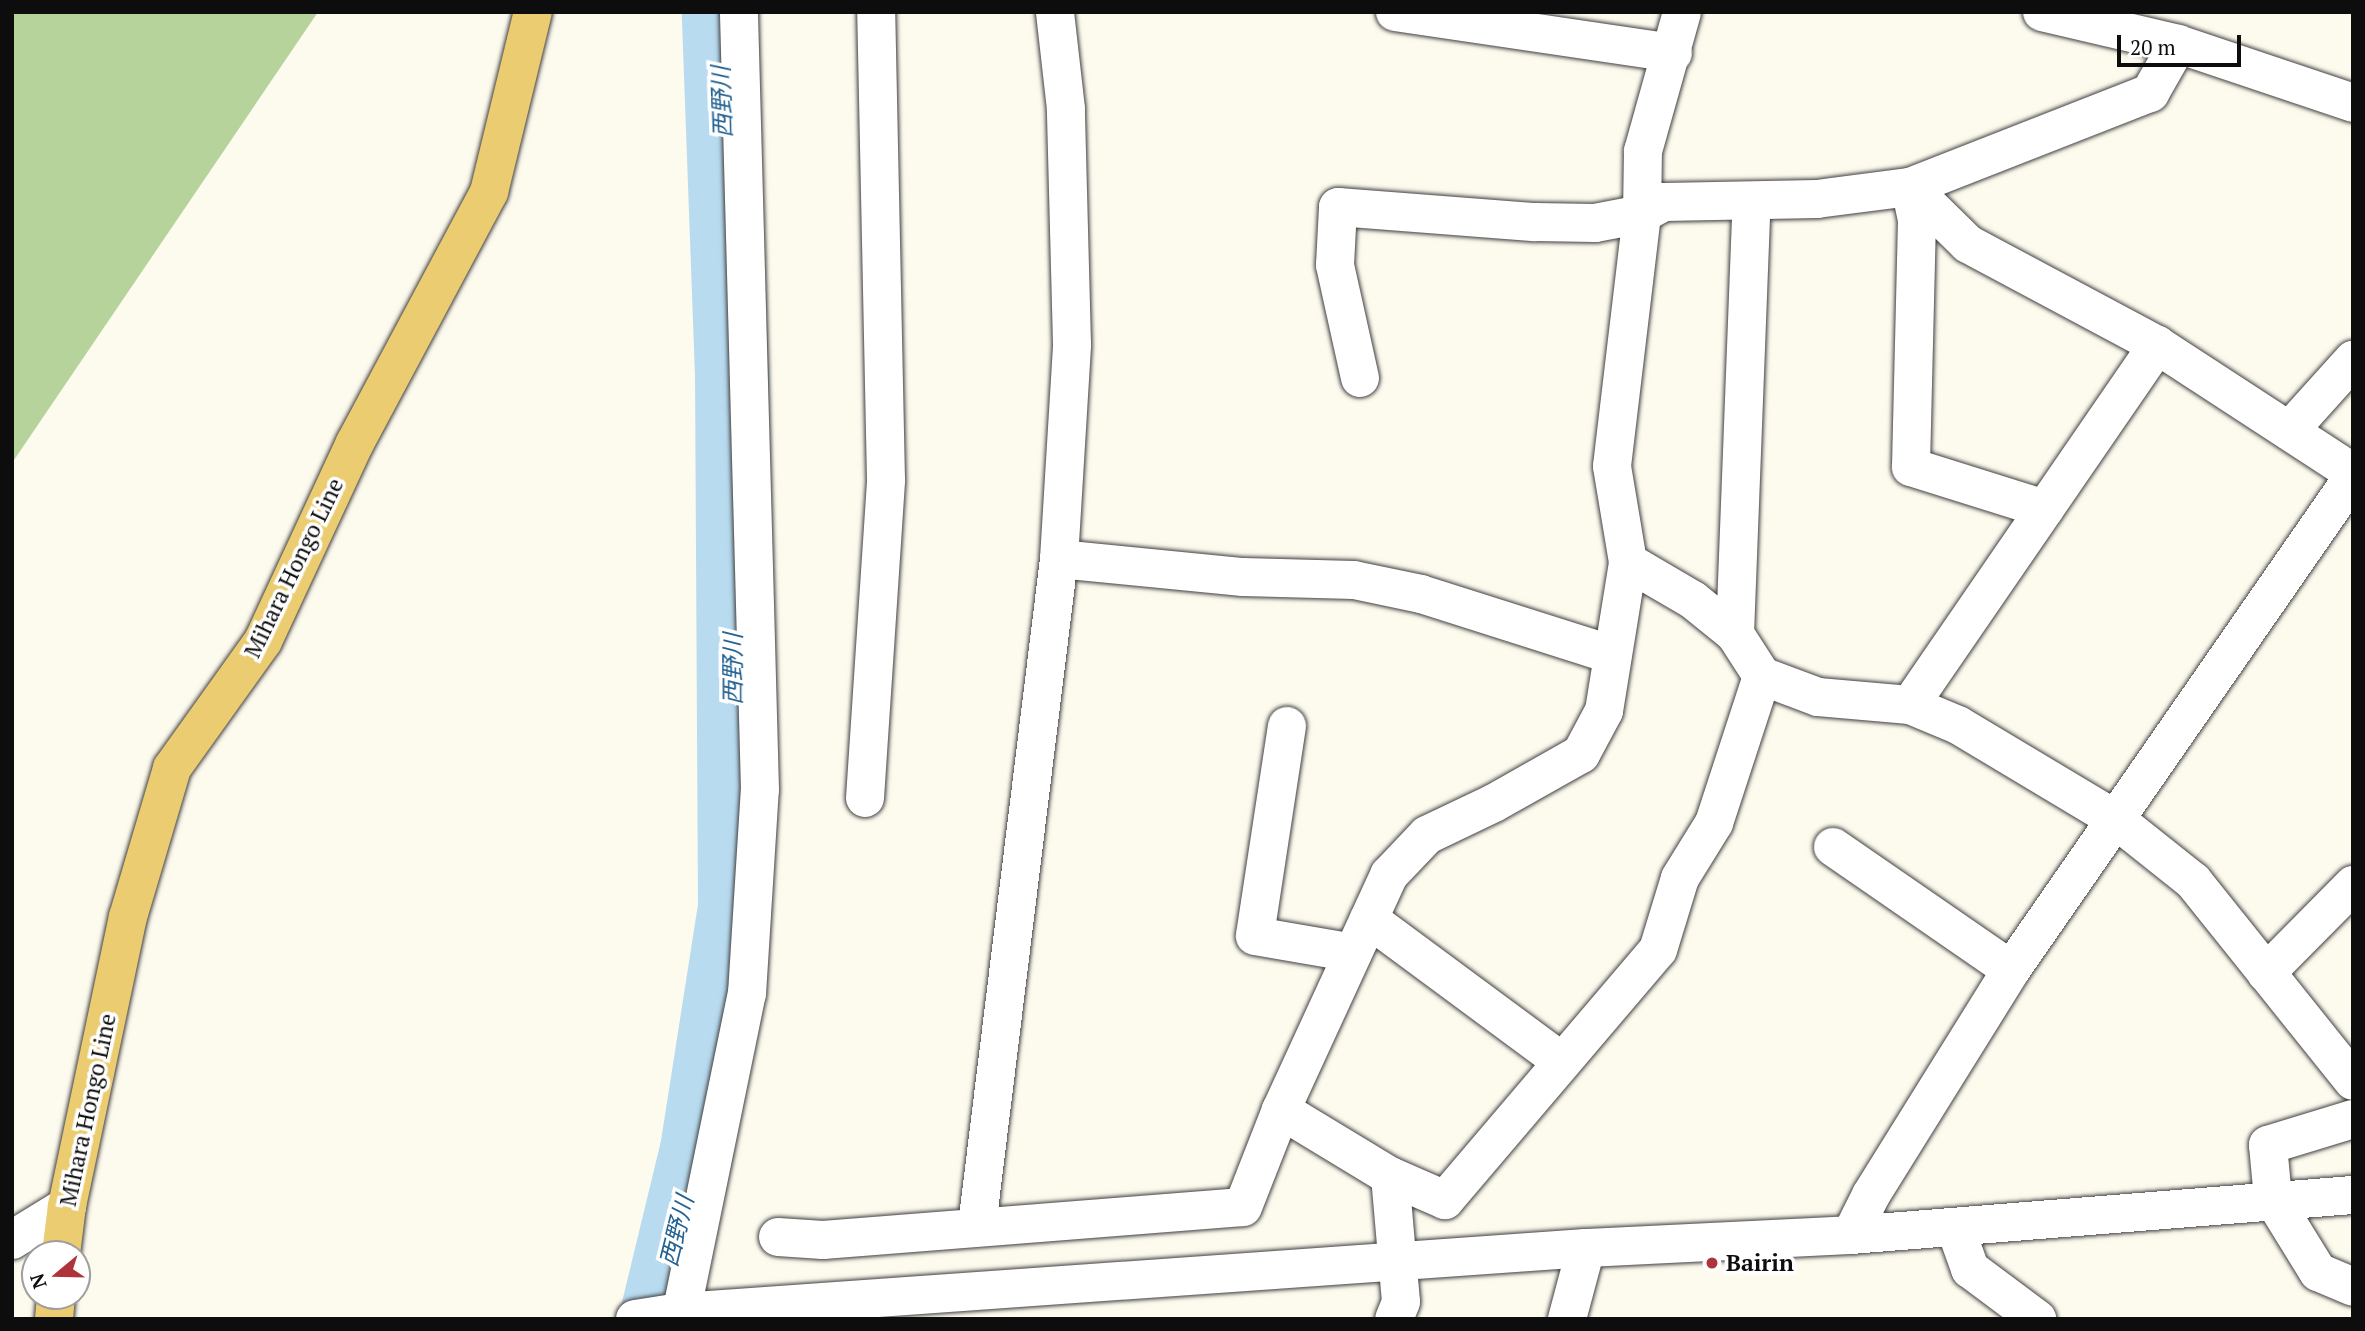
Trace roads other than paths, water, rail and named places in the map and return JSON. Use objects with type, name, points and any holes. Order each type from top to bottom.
[{"type":"main road","name":"Mihara Hongo Line","points":[[63,1240],[67,1206],[128,917],[172,768],[263,641],[355,443],[489,192],[533,12]]},
{"type":"street","points":[[681,1315],[747,994],[760,790],[739,12]]},
{"type":"street","points":[[865,798],[886,480],[876,12]]},
{"type":"street","points":[[977,1226],[1059,559],[1072,344],[1066,109],[1055,12]]},
{"type":"street","points":[[1395,12],[1673,52]]},
{"type":"street","points":[[778,1237],[823,1240],[1243,1207],[1281,1110],[1389,875],[1427,835],[1494,803],[1581,754],[1604,712],[1628,562],[1612,466],[1642,214],[1643,151],[1673,52],[1682,12]]},
{"type":"street","points":[[2042,12],[2178,44],[2353,103]]},
{"type":"street","points":[[1360,378],[1335,265],[1338,207],[1559,223],[1595,223],[1642,214],[1664,202],[1817,200],[1921,206],[2150,93],[2178,44]]},
{"type":"street","points":[[1735,634],[1752,201]]},
{"type":"street","points":[[1851,1235],[1871,1195],[2011,970],[2353,475],[2157,345],[1968,244],[1921,206]]},
{"type":"street","points":[[1921,206],[1911,467],[2045,509]]},
{"type":"street","points":[[1910,705],[2157,345]]},
{"type":"street","points":[[2289,431],[2353,360]]},
{"type":"street","points":[[1059,559],[1243,577],[1354,580],[1421,594],[1613,655]]},
{"type":"street","points":[[1628,562],[1693,600],[1735,634],[1762,676],[1818,697],[1910,705],[1958,725],[2115,819],[2193,881],[2353,1081]]},
{"type":"street","points":[[1281,1110],[1390,1176],[1445,1200],[1657,950],[1680,878],[1714,823],[1762,676]]},
{"type":"street","points":[[1287,726],[1255,936],[1353,953]]},
{"type":"street","points":[[1833,847],[2011,970]]},
{"type":"street","points":[[2266,973],[2353,884]]},
{"type":"street","points":[[1369,919],[1562,1062]]},
{"type":"street","points":[[2353,1119],[2268,1145],[2273,1199],[2318,1272],[2353,1287]]},
{"type":"street","points":[[1390,1176],[1401,1303],[1394,1319]]},
{"type":"street","points":[[635,1319],[1586,1248],[1851,1235],[2273,1199],[2353,1195]]},
{"type":"street","points":[[12,1240],[67,1206]]},
{"type":"street","points":[[1955,1227],[1970,1269],[2037,1319]]},
{"type":"street","points":[[1567,1319],[1586,1248]]},
{"type":"waterway","name":"西野川","points":[[656,1319],[697,1150],[735,907],[732,375],[719,12]]},
{"type":"place","name":"Bairin","points":[[1712,1263]]}]
